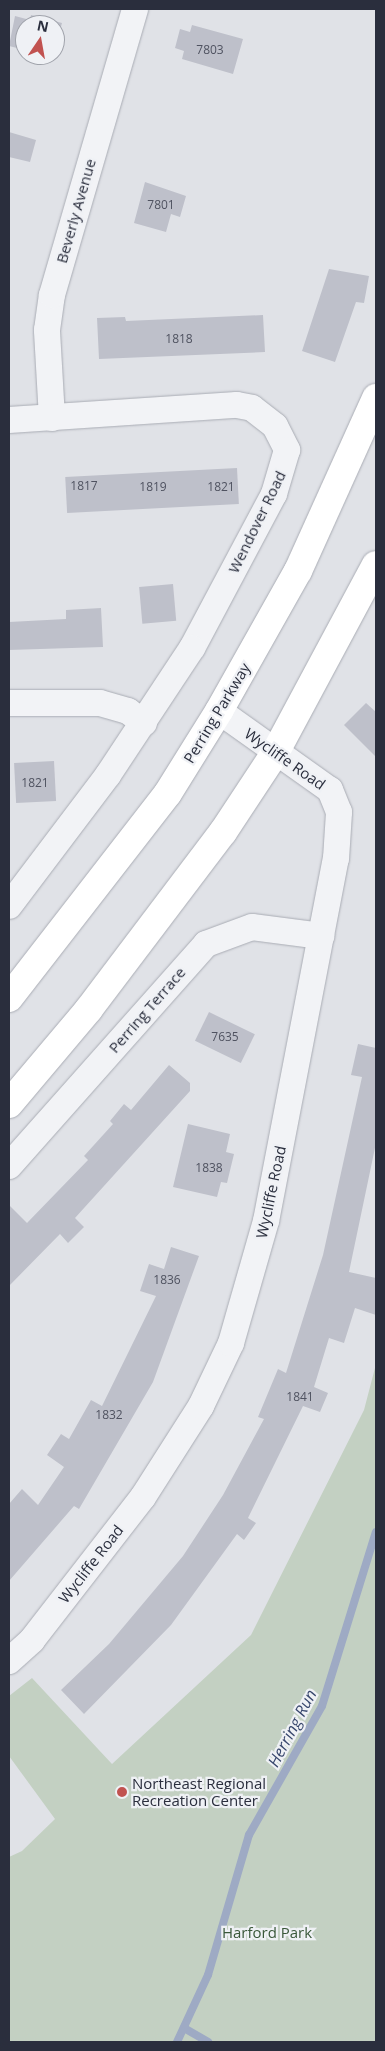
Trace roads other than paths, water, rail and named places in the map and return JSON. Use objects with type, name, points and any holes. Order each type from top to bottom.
[{"type":"main road","name":"Perring Parkway","points":[[9,998],[168,793],[219,711],[298,571],[376,398]]},
{"type":"main road","points":[[9,1104],[167,910],[275,753],[376,565]]},
{"type":"street","name":"Beverly Avenue","points":[[52,418],[47,330],[52,295],[135,9]]},
{"type":"street","name":"Wendover Road","points":[[9,420],[237,405],[252,408],[275,426],[287,450],[270,502],[192,648],[144,723]]},
{"type":"street","points":[[9,703],[100,703],[128,711],[144,723],[9,906]]},
{"type":"street","name":"Wycliffe Road","points":[[9,1661],[32,1640],[143,1497],[201,1406],[231,1343],[266,1221],[336,859],[339,812],[330,790],[275,753],[219,711]]},
{"type":"street","name":"Perring Terrace","points":[[9,1166],[206,944],[252,927],[322,936]]},
{"type":"waterway","name":"Herring Run","points":[[177,2042],[208,1975],[249,1835],[322,1706],[376,1532]]},
{"type":"waterway","points":[[184,2028],[208,2042]]},
{"type":"place","name":"Northeast Regional Recreation Center","points":[[122,1792]]},
{"type":"park label","name":"Harford Park","points":[[267,1933]]}]
